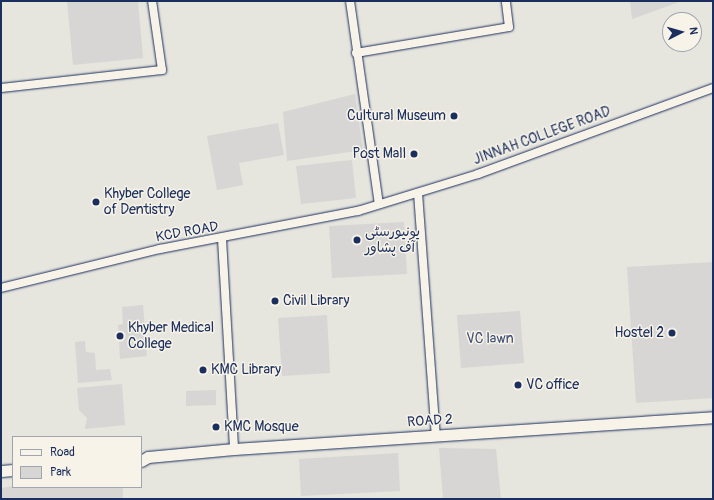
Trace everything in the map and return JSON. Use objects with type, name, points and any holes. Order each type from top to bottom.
[{"type":"street","points":[[1,88],[162,70],[152,1]]},
{"type":"street","points":[[350,1],[356,53],[379,204]]},
{"type":"street","points":[[356,53],[509,27],[506,1]]},
{"type":"street","name":"JINNAH COLLEGE ROAD","points":[[379,204],[418,193],[713,88]]},
{"type":"street","points":[[418,193],[436,436]]},
{"type":"street","name":"KCD ROAD","points":[[1,288],[160,249],[222,239],[379,204]]},
{"type":"street","points":[[222,239],[234,449]]},
{"type":"street","name":"ROAD 2","points":[[143,458],[234,449],[713,417]]},
{"type":"street","points":[[1,463],[12,462]]},
{"type":"street","points":[[1,471],[12,470]]},
{"type":"shaded area","name":"یونیورسٹی آف پشاور","points":[[1,1],[713,1],[713,499],[1,499]]},
{"type":"green space","points":[[67,1],[138,1],[143,58],[73,65]]},
{"type":"green space","points":[[630,1],[682,1],[632,19]]},
{"type":"green space","points":[[355,94],[363,150],[287,161],[283,112]]},
{"type":"green space","points":[[278,123],[284,155],[239,163],[243,185],[217,190],[207,136]]},
{"type":"green space","points":[[352,160],[356,198],[301,204],[296,166]]},
{"type":"green space","points":[[404,222],[407,274],[332,278],[329,226]]},
{"type":"green space","name":"Hostel 2","points":[[713,262],[713,398],[636,403],[627,267]]},
{"type":"green space","points":[[143,305],[147,356],[120,359],[118,325],[123,324],[122,307]]},
{"type":"green space","name":"VC lawn","points":[[520,311],[524,363],[461,368],[457,315]]},
{"type":"green space","points":[[327,315],[330,373],[282,376],[278,318]]},
{"type":"green space","points":[[85,341],[86,352],[95,353],[96,370],[110,369],[112,380],[78,383],[75,342]]},
{"type":"green space","points":[[122,384],[125,425],[85,429],[87,418],[79,410],[77,388]]},
{"type":"green space","points":[[216,390],[216,405],[186,406],[186,391]]},
{"type":"green space","points":[[439,448],[496,449],[501,499],[443,499]]},
{"type":"green space","points":[[398,453],[400,491],[301,496],[299,459]]},
{"type":"green space","points":[[12,486],[12,488],[123,488],[123,499],[1,499],[1,488]]},
{"type":"place","name":"Cultural Museum","points":[[454,116]]},
{"type":"place","name":"Post Mall","points":[[414,154]]},
{"type":"place","name":"Khyber College of Dentistry","points":[[96,202]]},
{"type":"place","name":"یونیورسٹی آف پشاور","points":[[357,240]]},
{"type":"place","name":"Civil Library","points":[[275,301]]},
{"type":"place","name":"Hostel 2","points":[[672,333]]},
{"type":"place","name":"Khyber Medical College","points":[[120,336]]},
{"type":"place","name":"KMC Library","points":[[203,370]]},
{"type":"place","name":"VC office","points":[[518,385]]},
{"type":"place","name":"KMC Mosque","points":[[216,427]]}]
